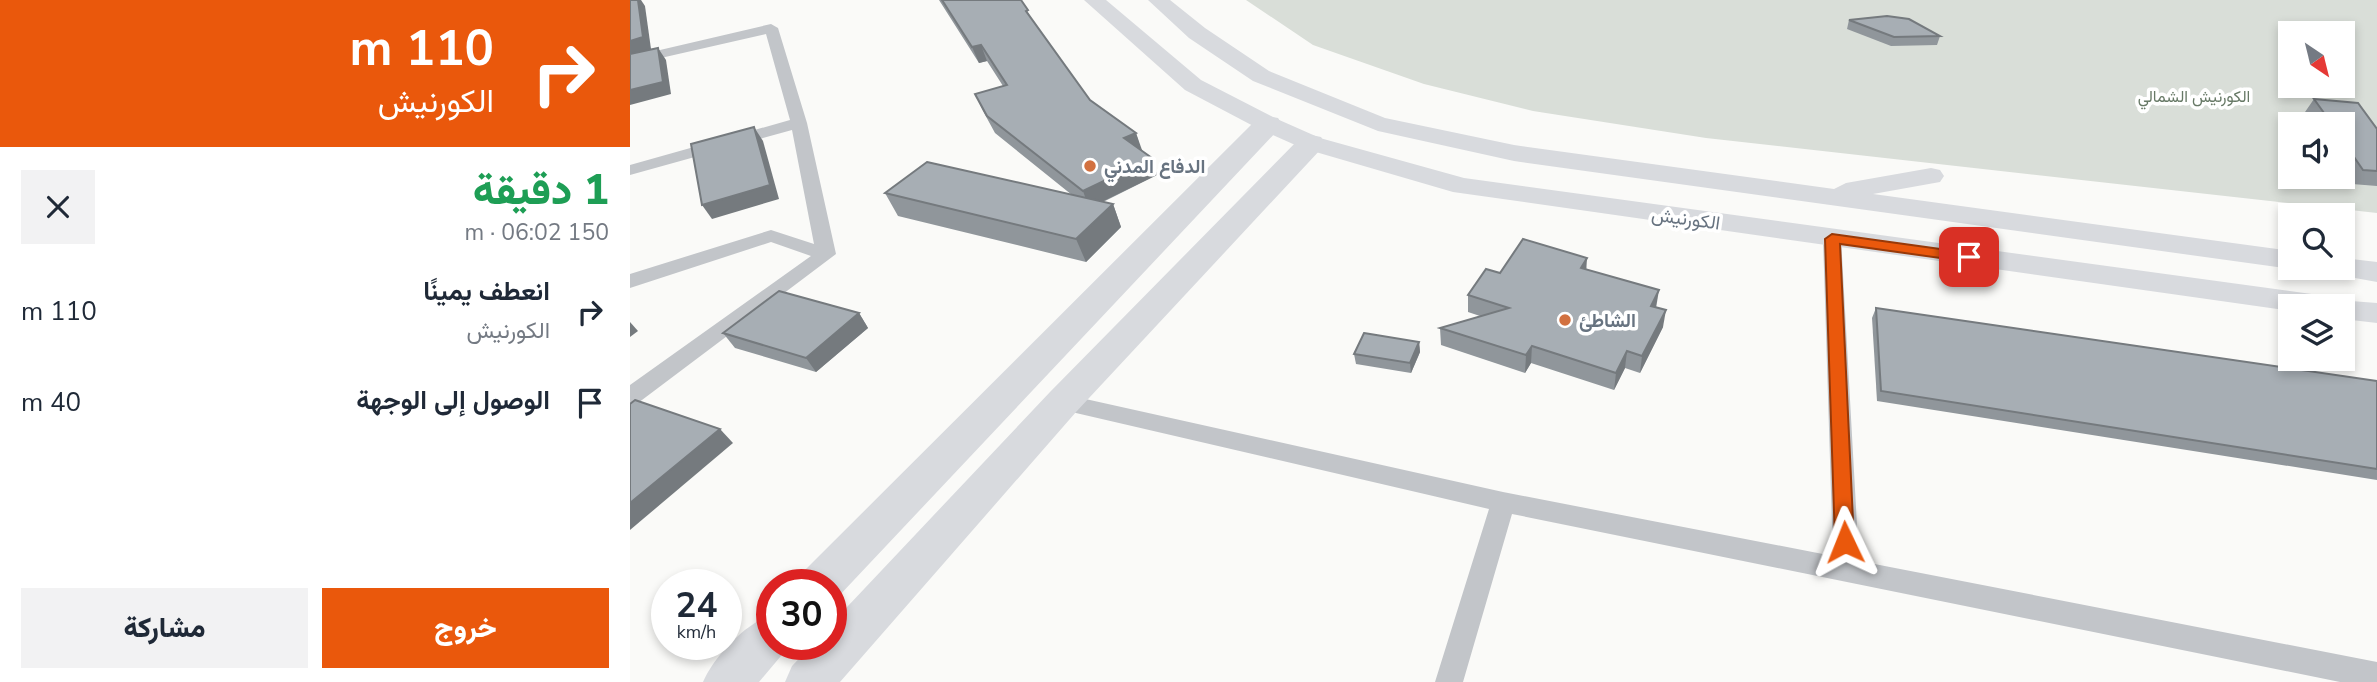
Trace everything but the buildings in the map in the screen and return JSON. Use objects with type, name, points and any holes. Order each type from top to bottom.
[{"type":"main road","name":"الكورنيش","points":[[1094,0],[1194,85],[1268,124],[1311,142],[1462,186],[2278,299]]},
{"type":"main road","name":"الكورنيش","points":[[1158,0],[1197,33],[1261,76],[1378,124],[1514,153],[2278,258]]},
{"type":"main road","points":[[836,569],[1268,124]]},
{"type":"main road","points":[[809,682],[1063,402],[1311,142]]},
{"type":"main road","points":[[1818,196],[1931,176]]},
{"type":"main road","points":[[2355,269],[2377,272]]},
{"type":"main road","points":[[2355,310],[2377,313]]},
{"type":"main road","points":[[727,682],[756,652]]},
{"type":"street","points":[[630,61],[771,28],[799,123],[826,254]]},
{"type":"street","points":[[630,170],[799,123]]},
{"type":"street","points":[[630,281],[771,236],[826,254]]},
{"type":"street","points":[[1832,239],[1846,570]]},
{"type":"street","points":[[630,397],[826,254]]},
{"type":"street","points":[[1063,402],[1503,502],[2377,676]]},
{"type":"street","points":[[1449,682],[1503,502]]},
{"type":"green space","name":"الكورنيش الشمالي","points":[[1246,0],[2377,0],[2377,213],[2355,211],[2355,203],[2288,203],[1706,138],[1533,111],[1424,84],[1313,45]]},
{"type":"place","name":"الدفاع المدني","points":[[1090,166]]},
{"type":"place","name":"الشاطئ","points":[[1565,320]]},
{"type":"route","points":[[1845,542],[1832,239],[1969,257]]}]
